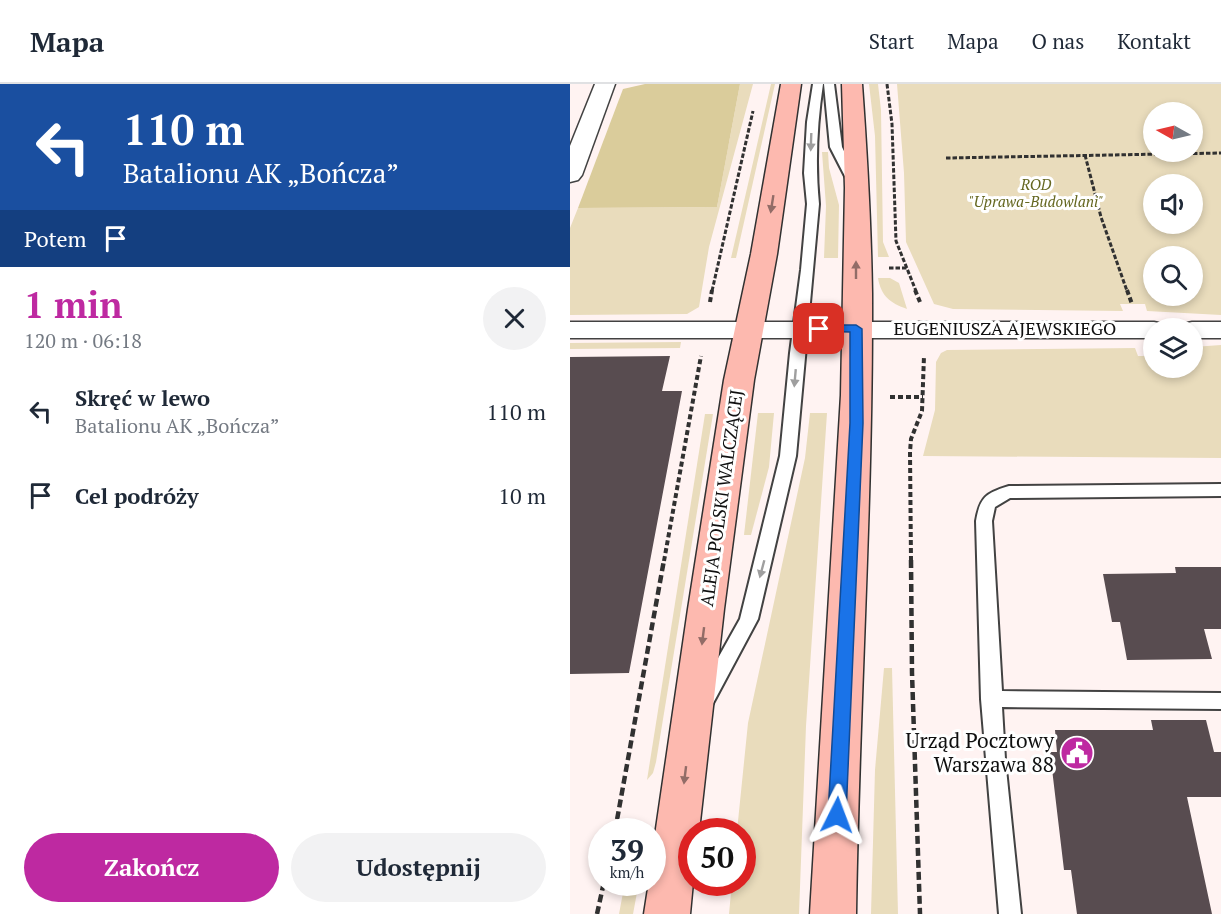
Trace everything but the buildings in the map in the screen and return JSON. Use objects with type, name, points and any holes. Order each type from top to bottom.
[{"type":"main road","name":"ALEJA POLSKI WALCZĄCEJ","points":[[667,914],[706,609],[739,380],[750,329],[791,84]]},
{"type":"main road","points":[[833,914],[857,423],[857,191],[852,84]]},
{"type":"street","points":[[570,175],[605,84]]},
{"type":"street","name":"EUGENIUSZA AJEWSKIEGO","points":[[570,330],[1143,330]]},
{"type":"street","points":[[1203,330],[1221,330]]},
{"type":"lane","points":[[693,717],[717,681],[749,619],[788,456],[808,270],[813,204],[810,173],[812,122],[818,84]]},
{"type":"lane","points":[[829,84],[836,147],[857,191]]},
{"type":"lane","points":[[1010,914],[992,699],[984,521],[987,504],[1009,492],[1221,490]]},
{"type":"lane","points":[[992,699],[1221,701]]},
{"type":"path","points":[[887,84],[892,124],[896,241],[920,304]]},
{"type":"path","points":[[710,303],[755,105]]},
{"type":"path","points":[[946,158],[1221,153]]},
{"type":"path","points":[[1085,154],[1101,217],[1132,304]]},
{"type":"path","points":[[920,914],[912,674],[910,452],[911,439],[922,411],[925,350]]},
{"type":"path","points":[[617,818],[702,352]]},
{"type":"path","points":[[886,397],[923,397]]},
{"type":"path","points":[[597,914],[601,896]]},
{"type":"green space","points":[[740,84],[753,84],[709,247],[699,307],[687,314],[570,315],[570,228],[578,208],[717,207]]},
{"type":"green space","points":[[771,84],[775,84],[736,258],[731,258]]},
{"type":"green space","points":[[869,84],[878,84],[881,110],[883,242],[889,257],[878,257],[875,136]]},
{"type":"green space","name":"ROD \"Uprawa-Budowlani\"","points":[[897,84],[1221,84],[1221,315],[1147,311],[1146,306],[1203,306],[1203,246],[1143,246],[1143,304],[1120,304],[1123,311],[953,309],[934,304],[906,242],[904,173]]},
{"type":"green space","points":[[822,152],[828,152],[829,168],[839,205],[838,258],[824,258],[826,206]]},
{"type":"green space","points":[[878,278],[890,278],[899,283],[907,309],[887,298],[881,290]]},
{"type":"green space","points":[[681,342],[680,348],[570,349],[570,343]]},
{"type":"green space","points":[[1221,345],[1221,458],[923,456],[935,410],[936,362],[941,353],[947,350],[1135,348],[1138,356],[1143,356],[1143,378],[1203,378],[1203,346]]},
{"type":"green space","points":[[758,413],[774,413],[769,467],[751,535],[744,535]]},
{"type":"green space","points":[[810,413],[827,413],[806,726],[799,914],[729,914],[731,896],[756,896],[756,818],[738,818],[748,723],[805,458]]},
{"type":"green space","points":[[705,414],[713,414],[656,762],[653,773],[647,780]]},
{"type":"green space","points":[[884,668],[892,668],[898,914],[871,914],[875,770]]},
{"type":"green space","points":[[622,896],[636,896],[633,914],[619,914]]},
{"type":"shaded area","points":[[645,84],[740,84],[717,207],[578,208],[623,89]]},
{"type":"place","name":"Urząd Pocztowy Warszawa 88","points":[[1077,753]]},
{"type":"route","points":[[819,329],[856,329],[857,423],[837,815]]}]
